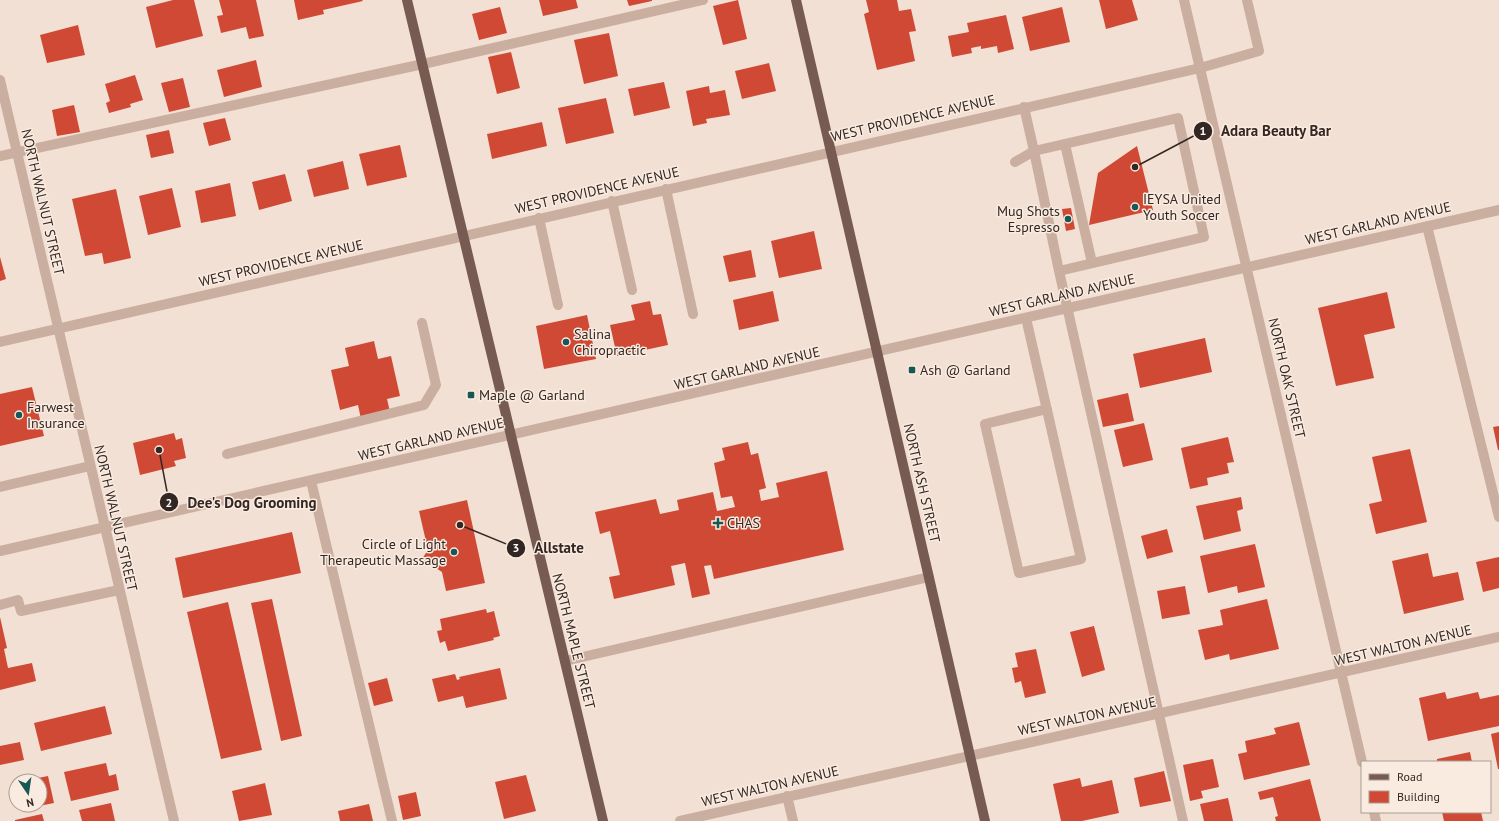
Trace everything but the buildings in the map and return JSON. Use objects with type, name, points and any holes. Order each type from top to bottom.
[{"type":"main road","name":"NORTH MAPLE STREET","points":[[407,0],[603,821]]},
{"type":"main road","name":"NORTH ASH STREET","points":[[796,0],[832,151],[985,821]]},
{"type":"street","points":[[0,156],[422,64],[703,0]]},
{"type":"street","name":"NORTH OAK STREET","points":[[1184,0],[1362,761]]},
{"type":"street","name":"WEST PROVIDENCE AVENUE","points":[[0,342],[462,235],[1200,68],[1259,51],[1246,0]]},
{"type":"street","name":"NORTH WALNUT STREET","points":[[0,80],[174,821]]},
{"type":"street","points":[[1024,108],[1067,308],[1182,821]]},
{"type":"street","points":[[1014,162],[1034,151],[1178,118],[1204,237],[1060,271]]},
{"type":"street","points":[[1065,144],[1092,263]]},
{"type":"street","points":[[666,189],[693,314]]},
{"type":"street","points":[[612,201],[632,290]]},
{"type":"street","name":"WEST GARLAND AVENUE","points":[[0,551],[1499,210]]},
{"type":"street","points":[[539,218],[558,305]]},
{"type":"street","points":[[1427,226],[1499,517]]},
{"type":"street","points":[[1026,318],[1081,559],[1020,573],[985,424],[1046,409]]},
{"type":"street","points":[[227,454],[424,405],[436,385],[422,323]]},
{"type":"street","points":[[0,486],[90,466]]},
{"type":"street","points":[[311,481],[392,821]]},
{"type":"street","points":[[564,661],[929,577]]},
{"type":"street","points":[[0,605],[18,600],[21,612],[119,590]]},
{"type":"street","name":"WEST WALTON AVENUE","points":[[680,821],[970,755],[1159,715],[1499,637]]},
{"type":"street","points":[[787,796],[793,821]]},
{"type":"place","name":"Adara Beauty Bar","points":[[1135,167]]},
{"type":"place","name":"IEYSA United Youth Soccer","points":[[1135,207]]},
{"type":"place","name":"Mug Shots Espresso","points":[[1068,219]]},
{"type":"place","name":"Salina Chiropractic","points":[[566,342]]},
{"type":"place","name":"Ash @ Garland","points":[[912,370]]},
{"type":"place","name":"Maple @ Garland","points":[[471,395]]},
{"type":"place","name":"Farwest Insurance","points":[[19,415]]},
{"type":"place","name":"Dee's Dog Grooming","points":[[159,450]]},
{"type":"place","name":"CHAS","points":[[718,523]]},
{"type":"place","name":"Allstate","points":[[460,525]]},
{"type":"place","name":"Circle of Light Therapeutic Massage","points":[[454,552]]}]
